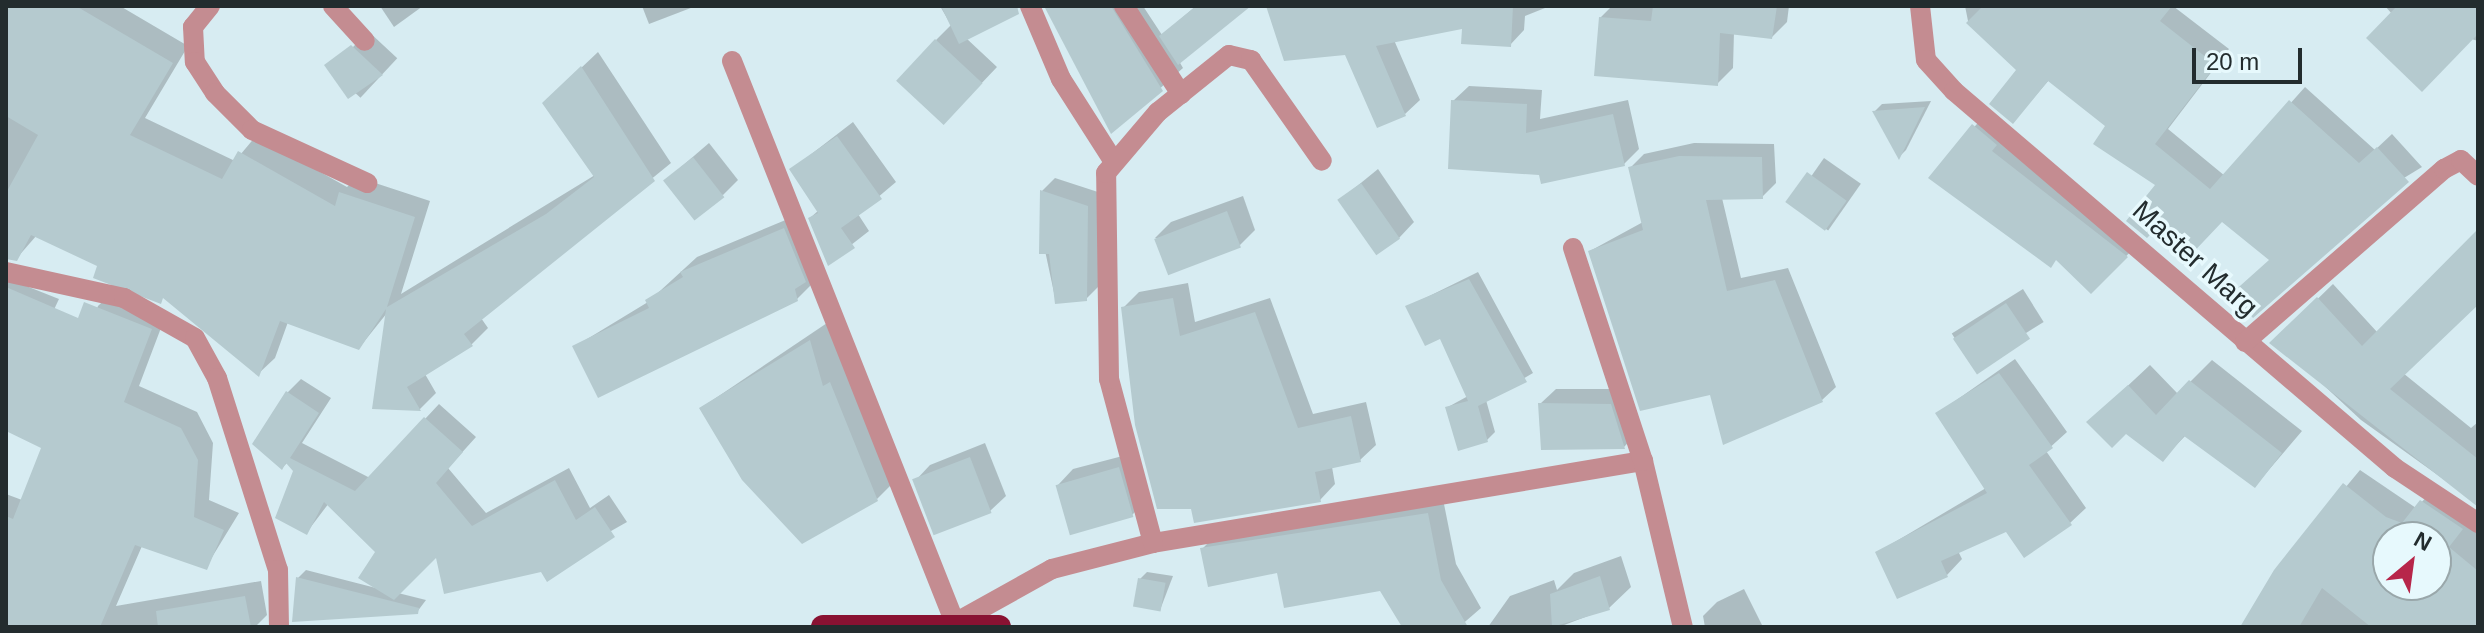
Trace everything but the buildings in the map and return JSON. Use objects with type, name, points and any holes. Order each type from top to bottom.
[{"type":"highway","points":[[823,627],[955,623],[999,627]]},
{"type":"street","points":[[210,6],[193,27],[195,62],[215,93],[252,130],[367,183]]},
{"type":"street","points":[[333,6],[365,41]]},
{"type":"street","points":[[1030,6],[1061,79],[1114,162]]},
{"type":"street","points":[[1124,6],[1181,94]]},
{"type":"street","name":"Master Marg","points":[[1920,6],[1926,60],[1954,91],[2395,468],[2478,523]]},
{"type":"street","points":[[1153,543],[1109,379],[1104,241],[1106,173],[1181,94],[1229,55],[1241,55],[1322,161]]},
{"type":"street","points":[[732,61],[955,623],[1052,569],[1153,543],[1643,461]]},
{"type":"street","points":[[2245,342],[2444,169],[2461,160],[2478,176]]},
{"type":"street","points":[[1573,248],[1643,461],[1683,627]]},
{"type":"street","points":[[6,272],[124,298],[195,338],[217,378],[278,570],[279,627]]}]
